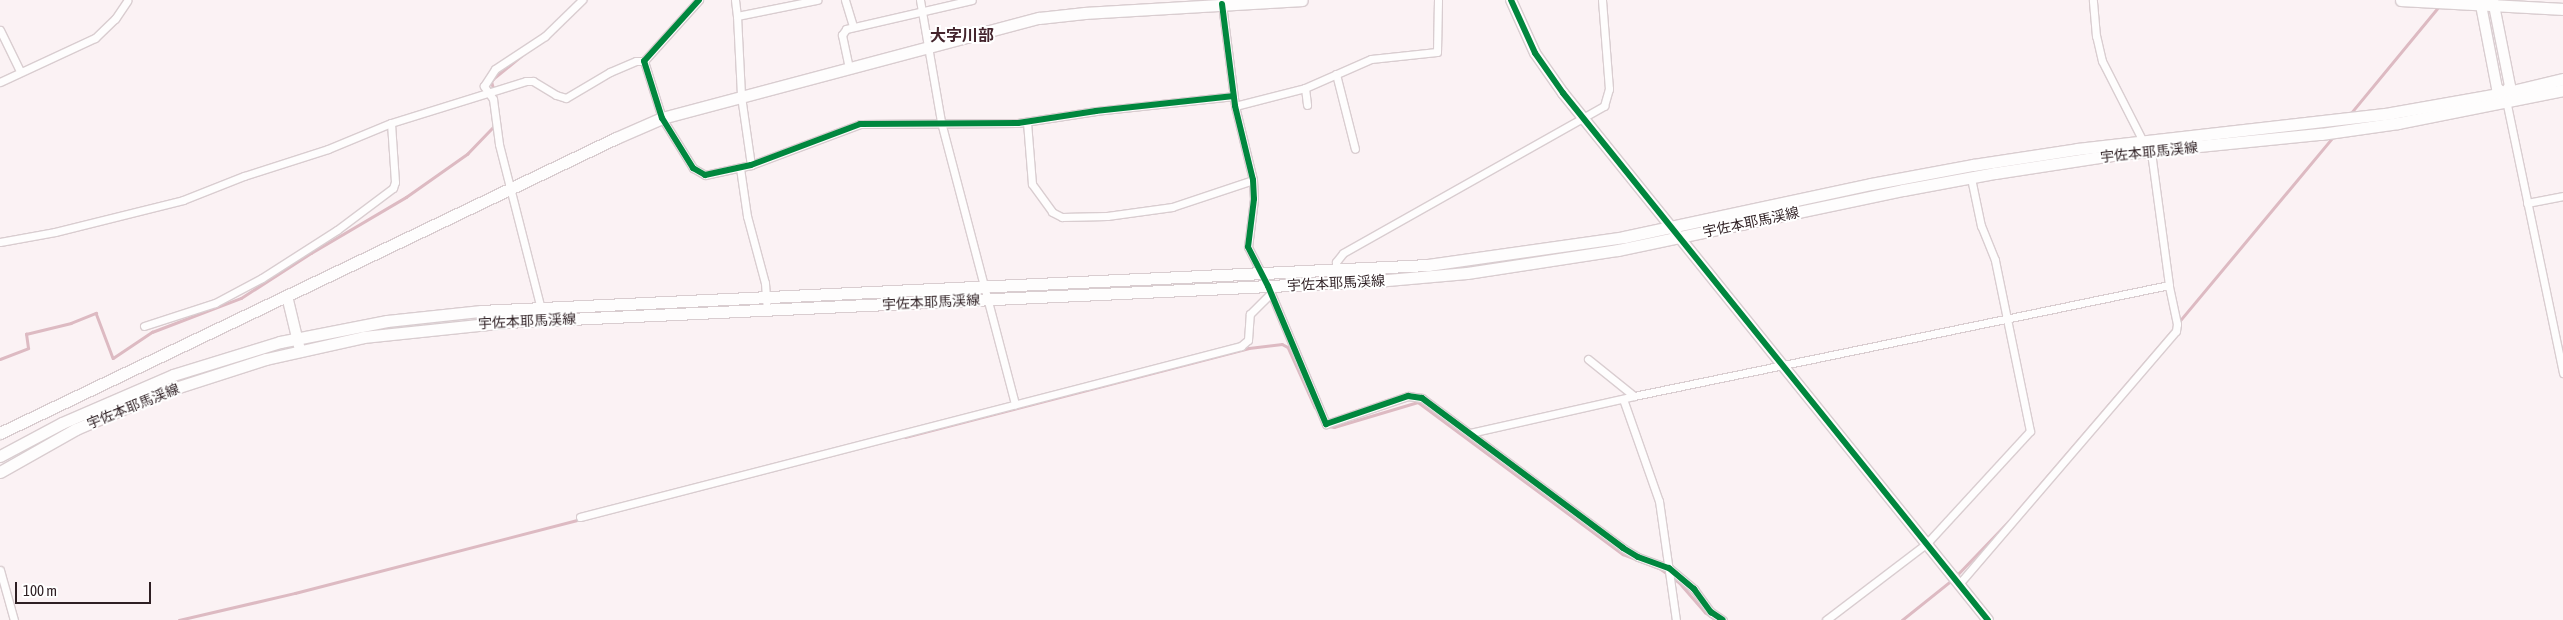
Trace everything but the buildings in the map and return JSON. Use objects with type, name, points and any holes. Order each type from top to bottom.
[{"type":"main road","points":[[0,433],[510,188],[662,118],[927,47],[1054,16],[1225,3],[1302,0]]},
{"type":"main road","points":[[2401,0],[2493,2],[2563,8]]},
{"type":"main road","name":"宇佐本耶馬渓線","points":[[0,472],[55,440],[132,404],[237,367],[300,350],[364,337],[472,324],[767,304],[987,293],[1262,274],[1428,265],[1598,242],[1936,171],[2077,149],[2146,146],[2380,126],[2505,98],[2563,79]]},
{"type":"main road","name":"宇佐本耶馬渓線","points":[[987,293],[1269,290],[1467,273],[1618,250],[1971,178],[2146,146],[2563,90]]},
{"type":"main road","name":"宇佐本耶馬渓線","points":[[0,456],[62,423],[148,385],[233,354],[297,338],[418,317],[541,309],[767,304]]},
{"type":"street","points":[[541,309],[497,137],[493,99],[484,86],[496,69],[557,26],[582,0]]},
{"type":"street","points":[[0,242],[55,232],[184,200],[244,176],[328,150],[391,123],[529,81],[566,98],[610,72],[636,61],[644,61],[699,0]]},
{"type":"street","points":[[734,0],[738,16],[741,96],[751,165]]},
{"type":"street","points":[[738,16],[817,0]]},
{"type":"street","points":[[845,0],[853,27]]},
{"type":"street","points":[[920,0],[941,122],[1015,404]]},
{"type":"street","points":[[849,68],[842,35],[846,29],[972,0]]},
{"type":"street","points":[[1235,106],[1305,88],[1371,59],[1437,52],[1438,0]]},
{"type":"street","points":[[1336,283],[1336,262],[1343,253],[1604,106],[1609,89],[1602,0]]},
{"type":"street","points":[[1959,584],[2176,331],[2177,324],[2169,285],[2155,168],[2146,146],[2102,61],[2096,36],[2093,0]]},
{"type":"street","points":[[0,82],[20,71],[95,38],[115,19],[127,1]]},
{"type":"street","points":[[1511,1],[1540,61],[1583,119],[1673,227],[1988,620]]},
{"type":"street","points":[[2480,2],[2497,88],[2505,98],[2563,373]]},
{"type":"street","points":[[2493,2],[2510,86],[2505,98]]},
{"type":"street","points":[[1225,3],[1233,96],[1253,180],[1254,199],[1248,247],[1262,274],[1326,424],[1408,396],[1414,396],[1429,402],[1623,548],[1638,557],[1669,568],[1690,585],[1711,612],[1723,620]]},
{"type":"street","points":[[0,30],[20,71]]},
{"type":"street","points":[[644,61],[662,118],[697,171],[711,175],[751,165],[860,124],[1027,122],[1096,111],[1233,96]]},
{"type":"street","points":[[1336,74],[1355,149]]},
{"type":"street","points":[[1305,88],[1307,105]]},
{"type":"street","points":[[1027,122],[1032,184],[1049,209],[1062,217],[1107,216],[1172,207],[1253,180]]},
{"type":"street","points":[[144,326],[215,303],[262,278],[337,230],[393,188],[395,182],[391,123]]},
{"type":"street","points":[[740,168],[745,206],[767,304]]},
{"type":"street","points":[[1826,620],[1928,544],[2030,431],[1994,255],[1979,220],[1971,178]]},
{"type":"street","points":[[2528,203],[2563,196]]},
{"type":"street","points":[[1470,433],[1634,396],[2169,285]]},
{"type":"street","points":[[580,517],[1241,346],[1248,340],[1250,314],[1269,290]]},
{"type":"street","points":[[287,296],[300,350]]},
{"type":"street","points":[[1588,360],[1634,396]]},
{"type":"street","points":[[1623,399],[1659,501],[1676,620]]},
{"type":"street","points":[[0,570],[14,620]]},
{"type":"waterway","points":[[2351,113],[2440,5]]},
{"type":"waterway","points":[[496,99],[491,82],[526,52]]},
{"type":"waterway","points":[[0,359],[28,348],[26,334],[71,323],[96,313],[113,358],[152,332],[241,298],[311,253],[406,197],[467,154],[494,126]]},
{"type":"waterway","points":[[2178,323],[2333,137]]},
{"type":"waterway","points":[[2014,515],[2175,327]]},
{"type":"waterway","points":[[905,437],[1249,348],[1282,344],[1288,347],[1315,407]]},
{"type":"waterway","points":[[1328,426],[1334,427],[1418,402],[1623,554],[1661,569],[1679,582],[1705,612],[1716,620]]},
{"type":"waterway","points":[[179,620],[295,593],[582,519]]},
{"type":"waterway","points":[[1956,576],[2009,521]]},
{"type":"waterway","points":[[1902,620],[1952,580]]},
{"type":"cycle path","points":[[699,0],[644,61],[662,118],[693,168],[705,175],[751,165],[860,124],[1018,123],[1096,111],[1233,96]]},
{"type":"cycle path","points":[[1511,0],[1535,53],[1563,93],[1988,620]]},
{"type":"cycle path","points":[[1222,4],[1235,106],[1253,180],[1254,199],[1248,247],[1268,286],[1326,424],[1408,396],[1422,398],[1623,548],[1638,557],[1669,568],[1694,589],[1711,612],[1723,620]]},
{"type":"district","name":"大字川部","points":[[962,35]]}]
